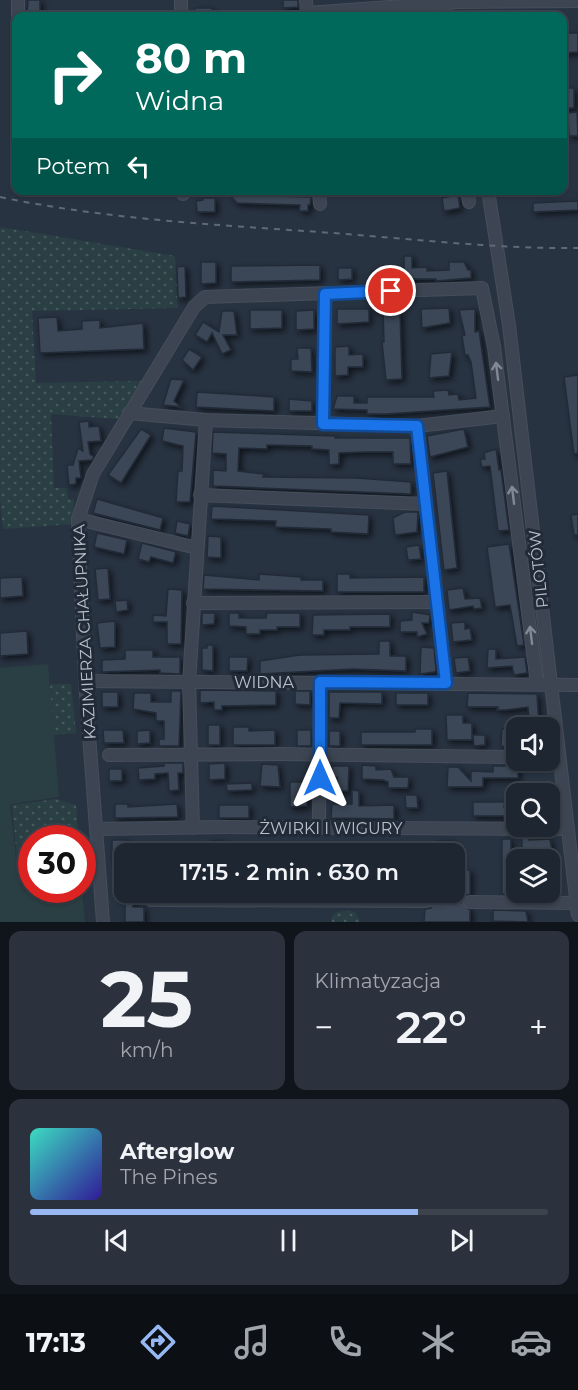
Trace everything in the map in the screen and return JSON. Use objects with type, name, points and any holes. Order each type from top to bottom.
[{"type":"street","points":[[374,12],[442,9],[513,0],[578,1]]},
{"type":"street","points":[[319,195],[320,204]]},
{"type":"street","name":"PILOTÓW","points":[[489,195],[510,336],[551,684],[576,909],[572,922]]},
{"type":"street","name":"PILOTÓW","points":[[325,294],[482,288],[494,347],[537,684]]},
{"type":"street","points":[[323,424],[325,294]]},
{"type":"street","name":"KAZIMIERZA CHAŁUPNIKA","points":[[96,825],[85,681],[78,519],[93,474],[198,302],[205,297],[325,294]]},
{"type":"street","points":[[129,413],[206,420],[417,426],[503,416]]},
{"type":"street","points":[[193,828],[189,755],[189,682],[206,420]]},
{"type":"street","points":[[417,426],[446,683]]},
{"type":"street","points":[[200,495],[426,504]]},
{"type":"street","points":[[78,519],[197,548]]},
{"type":"street","points":[[193,603],[436,602]]},
{"type":"street","name":"WIDNA","points":[[85,681],[578,685]]},
{"type":"street","points":[[319,827],[320,682]]},
{"type":"street","points":[[109,755],[320,754],[506,757]]},
{"type":"street","name":"ŻWIRKI I WIGURY","points":[[96,830],[319,827],[567,829]]},
{"type":"street","name":"KAZIMIERZA CHAŁUPNIKA","points":[[96,830],[103,922]]},
{"type":"street","points":[[470,902],[576,909]]},
{"type":"green space","points":[[0,227],[175,256],[178,308],[32,311],[36,383],[142,381],[117,419],[51,414],[54,488],[67,488],[68,499],[74,500],[72,524],[3,529],[0,499]]},
{"type":"green space","points":[[48,664],[59,797],[10,804],[16,858],[18,858],[18,903],[83,903],[85,922],[0,922],[0,668]]},
{"type":"green space","points":[[50,684],[71,684],[76,733],[53,735]]},
{"type":"green space","points":[[56,799],[76,805],[77,825],[18,825],[17,858],[12,805]]},
{"type":"green space","points":[[348,910],[356,913],[360,922],[332,922],[331,918],[335,913]]},
{"type":"building","points":[[28,0],[40,0],[40,12],[27,12]]},
{"type":"building","points":[[283,0],[298,0],[298,7],[283,8]]},
{"type":"building","points":[[195,8],[212,8],[212,12],[195,12]]},
{"type":"building","points":[[567,33],[578,33],[578,52],[567,53]]},
{"type":"building","points":[[567,88],[574,88],[574,108],[567,108]]},
{"type":"building","points":[[577,112],[578,136],[569,136],[568,113]]},
{"type":"building","points":[[230,195],[311,197],[308,211],[299,211],[300,205],[237,203]]},
{"type":"building","points":[[458,195],[460,208],[444,211],[442,198]]},
{"type":"building","points":[[203,198],[215,198],[215,212],[197,212],[196,201],[203,200]]},
{"type":"building","points":[[578,201],[578,210],[533,212],[533,203]]},
{"type":"building","points":[[404,256],[412,256],[412,268],[427,267],[427,271],[449,270],[449,262],[464,262],[468,270],[471,270],[471,278],[436,281],[436,279],[412,279],[412,282],[404,282],[404,279],[373,281],[372,271],[404,271]]},
{"type":"building","points":[[201,262],[216,262],[216,283],[201,284]]},
{"type":"building","points":[[320,265],[320,280],[231,282],[231,266]]},
{"type":"building","points":[[185,266],[186,297],[178,298],[177,267]]},
{"type":"building","points":[[338,268],[352,268],[352,279],[338,280]]},
{"type":"building","points":[[449,308],[450,323],[422,328],[421,309]]},
{"type":"building","points":[[337,309],[369,309],[369,322],[337,324]]},
{"type":"building","points":[[475,309],[475,332],[479,331],[490,407],[386,414],[367,414],[367,410],[333,409],[337,396],[354,396],[354,403],[367,403],[367,397],[434,397],[433,391],[448,390],[449,395],[458,394],[459,400],[476,398],[471,362],[468,355],[465,355],[462,336],[465,335],[459,310]]},
{"type":"building","points":[[250,310],[282,310],[282,328],[250,329]]},
{"type":"building","points":[[314,310],[314,329],[296,330],[296,311]]},
{"type":"building","points":[[383,310],[400,312],[402,379],[386,380],[382,342],[384,342]]},
{"type":"building","points":[[222,311],[234,311],[237,335],[223,335],[231,350],[222,354],[212,333],[207,342],[195,335],[203,322],[219,332]]},
{"type":"building","points":[[57,317],[58,331],[82,329],[82,321],[100,320],[100,328],[143,323],[144,349],[40,353],[38,318]]},
{"type":"building","points":[[349,346],[349,355],[363,354],[363,367],[348,367],[348,375],[335,376],[335,347]]},
{"type":"building","points":[[297,348],[311,348],[312,372],[291,371],[291,359],[298,359]]},
{"type":"building","points":[[189,349],[202,357],[193,370],[182,360]]},
{"type":"building","points":[[452,352],[449,376],[429,378],[431,354]]},
{"type":"building","points":[[578,375],[578,453],[574,454],[564,377]]},
{"type":"building","points":[[171,379],[184,380],[174,401],[181,407],[163,405]]},
{"type":"building","points":[[197,392],[274,397],[274,411],[196,407]]},
{"type":"building","points":[[289,399],[312,401],[312,411],[289,411]]},
{"type":"building","points":[[89,421],[89,427],[99,426],[101,441],[88,442],[90,454],[94,457],[92,460],[79,461],[81,478],[76,478],[76,484],[69,485],[67,465],[73,465],[78,448],[83,451],[79,422]]},
{"type":"building","points":[[164,428],[196,432],[190,502],[176,502],[178,471],[182,471],[183,446],[162,441]]},
{"type":"building","points":[[141,429],[151,435],[121,483],[108,475]]},
{"type":"building","points":[[464,429],[468,447],[430,457],[427,436]]},
{"type":"building","points":[[213,432],[335,436],[335,438],[410,438],[411,464],[393,464],[393,452],[364,452],[339,453],[339,464],[329,465],[329,450],[312,449],[312,446],[267,445],[267,449],[239,448],[238,471],[264,474],[263,477],[356,478],[411,482],[411,494],[213,486],[213,470],[226,471],[226,454],[212,453]]},
{"type":"building","points":[[496,449],[509,530],[498,531],[490,466],[482,467],[480,459],[485,459],[484,453]]},
{"type":"building","points":[[447,471],[457,568],[444,570],[433,473]]},
{"type":"building","points":[[97,499],[163,518],[160,530],[93,513]]},
{"type":"building","points":[[212,506],[369,515],[368,534],[331,532],[331,529],[275,527],[276,521],[211,519]]},
{"type":"building","points":[[405,512],[418,512],[417,532],[395,535],[393,518]]},
{"type":"building","points":[[578,514],[578,535],[574,535],[571,515]]},
{"type":"building","points":[[177,521],[190,524],[188,536],[175,533]]},
{"type":"building","points":[[97,533],[127,540],[124,554],[94,547]]},
{"type":"building","points":[[208,536],[221,537],[221,558],[207,557]]},
{"type":"building","points":[[142,543],[176,552],[173,563],[151,557],[149,562],[138,559]]},
{"type":"building","points":[[509,544],[524,645],[517,646],[510,605],[495,607],[487,547]]},
{"type":"building","points":[[419,545],[421,559],[408,560],[406,547]]},
{"type":"building","points":[[108,568],[110,599],[98,600],[95,569]]},
{"type":"building","points":[[259,574],[301,577],[301,580],[323,580],[323,591],[203,589],[204,575],[259,580]]},
{"type":"building","points":[[337,574],[350,574],[350,578],[424,577],[424,592],[337,592]]},
{"type":"building","points":[[22,577],[23,596],[0,598],[0,578]]},
{"type":"building","points":[[463,588],[465,599],[480,598],[482,608],[474,609],[473,606],[449,610],[447,590]]},
{"type":"building","points":[[168,589],[182,590],[181,644],[167,644],[167,622],[153,622],[153,615],[166,616]]},
{"type":"building","points":[[127,600],[128,610],[116,612],[115,601]]},
{"type":"building","points":[[412,612],[430,615],[429,623],[422,623],[427,634],[417,637],[417,632],[400,632],[400,621],[412,620]]},
{"type":"building","points":[[202,613],[215,613],[214,624],[202,625]]},
{"type":"building","points":[[229,613],[239,613],[239,618],[266,618],[267,613],[300,613],[300,627],[277,627],[277,630],[260,630],[260,634],[246,634],[246,627],[229,626]]},
{"type":"building","points":[[390,614],[390,627],[350,627],[350,630],[324,630],[324,635],[312,635],[313,615]]},
{"type":"building","points":[[115,621],[115,647],[100,648],[97,623]]},
{"type":"building","points":[[465,622],[465,629],[470,628],[472,640],[453,642],[451,623]]},
{"type":"building","points":[[27,631],[28,654],[0,656],[0,633]]},
{"type":"building","points":[[379,641],[390,641],[390,656],[406,656],[406,671],[352,669],[260,674],[260,661],[300,655],[379,654]]},
{"type":"building","points":[[207,645],[213,645],[213,671],[202,670],[202,648],[207,648]]},
{"type":"building","points":[[421,647],[434,648],[436,671],[420,674]]},
{"type":"building","points":[[488,649],[496,649],[496,659],[525,657],[527,673],[514,675],[512,666],[487,668]]},
{"type":"building","points":[[125,650],[153,650],[153,657],[180,657],[180,674],[160,673],[160,670],[102,672],[102,660],[125,659]]},
{"type":"building","points":[[229,657],[248,657],[247,671],[229,671]]},
{"type":"building","points":[[468,657],[470,671],[456,673],[454,658]]},
{"type":"building","points":[[200,690],[276,691],[276,705],[222,706],[222,710],[214,710],[214,702],[200,703]]},
{"type":"building","points":[[171,691],[181,691],[179,746],[159,746],[159,739],[164,739],[164,721],[156,721],[156,713],[133,709],[134,693],[151,693],[151,702],[171,702]]},
{"type":"building","points":[[295,691],[310,691],[310,705],[295,704]]},
{"type":"building","points":[[102,692],[118,692],[118,707],[102,707]]},
{"type":"building","points":[[329,692],[382,692],[382,704],[340,703],[339,718],[329,718]]},
{"type":"building","points":[[396,693],[428,693],[428,705],[396,705]]},
{"type":"building","points":[[468,693],[537,694],[538,717],[529,717],[528,707],[497,710],[498,707],[467,707]]},
{"type":"building","points":[[446,715],[463,715],[463,723],[472,723],[472,740],[447,740]]},
{"type":"building","points":[[208,725],[220,725],[220,745],[208,745]]},
{"type":"building","points":[[233,727],[249,727],[249,731],[275,730],[275,745],[233,745]]},
{"type":"building","points":[[415,729],[432,729],[432,745],[361,745],[361,732],[415,732]]},
{"type":"building","points":[[502,729],[506,729],[506,746],[501,746]]},
{"type":"building","points":[[103,730],[123,730],[124,743],[104,743]]},
{"type":"building","points":[[150,730],[150,743],[137,744],[137,731]]},
{"type":"building","points":[[297,730],[311,730],[311,746],[297,746]]},
{"type":"building","points":[[329,731],[340,731],[340,746],[329,746]]},
{"type":"building","points":[[473,735],[485,735],[485,745],[474,746]]},
{"type":"building","points":[[164,763],[183,763],[183,773],[178,773],[179,790],[169,791],[168,773],[155,774],[155,779],[139,780],[138,768],[164,766]]},
{"type":"building","points":[[225,763],[225,779],[209,780],[209,764]]},
{"type":"building","points":[[262,764],[278,765],[280,787],[260,786]]},
{"type":"building","points":[[362,765],[376,766],[376,770],[391,769],[394,777],[409,777],[408,788],[388,788],[388,782],[383,780],[362,779]]},
{"type":"building","points":[[332,766],[349,766],[348,791],[338,791],[337,777],[331,777]]},
{"type":"building","points":[[493,766],[506,766],[506,771],[518,771],[518,778],[483,778],[483,787],[447,787],[448,767],[458,767],[471,781],[471,771],[493,772]]},
{"type":"building","points":[[109,769],[122,769],[122,781],[109,781]]},
{"type":"building","points":[[290,782],[307,782],[307,806],[290,807]]},
{"type":"building","points":[[252,783],[252,790],[227,791],[226,784]]},
{"type":"building","points":[[352,790],[359,791],[359,806],[394,805],[394,819],[331,818],[332,804],[352,804]]},
{"type":"building","points":[[405,795],[417,795],[418,808],[406,808]]},
{"type":"building","points":[[473,802],[505,802],[506,820],[504,816],[473,816]]},
{"type":"building","points":[[115,804],[128,804],[128,807],[177,804],[178,817],[115,818]]},
{"type":"building","points":[[219,805],[249,805],[249,818],[219,818]]},
{"type":"building","points":[[522,837],[529,837],[529,840],[550,839],[551,849],[522,849]]},
{"type":"building","points":[[502,839],[511,839],[511,849],[506,849],[506,894],[502,894]]},
{"type":"building","points":[[112,840],[126,840],[126,843],[114,843],[114,860],[112,860]]},
{"type":"building","points":[[222,840],[222,843],[210,843],[210,841]]},
{"type":"building","points":[[452,840],[452,843],[436,843],[436,841]]},
{"type":"building","points":[[465,870],[470,870],[470,894],[465,896]]},
{"type":"building","points":[[125,903],[133,903],[133,907],[144,907],[144,922],[125,922]]},
{"type":"building","points":[[434,903],[462,903],[470,910],[470,922],[424,922],[425,909],[431,908]]},
{"type":"building","points":[[493,910],[526,911],[528,922],[493,921]]},
{"type":"tunnel","points":[[465,902],[470,902]]},
{"type":"railway","points":[[0,197],[41,205],[166,221],[487,245],[578,248]]},
{"type":"route","points":[[320,778],[320,682],[446,683],[417,426],[323,424],[325,294],[391,291]]}]
